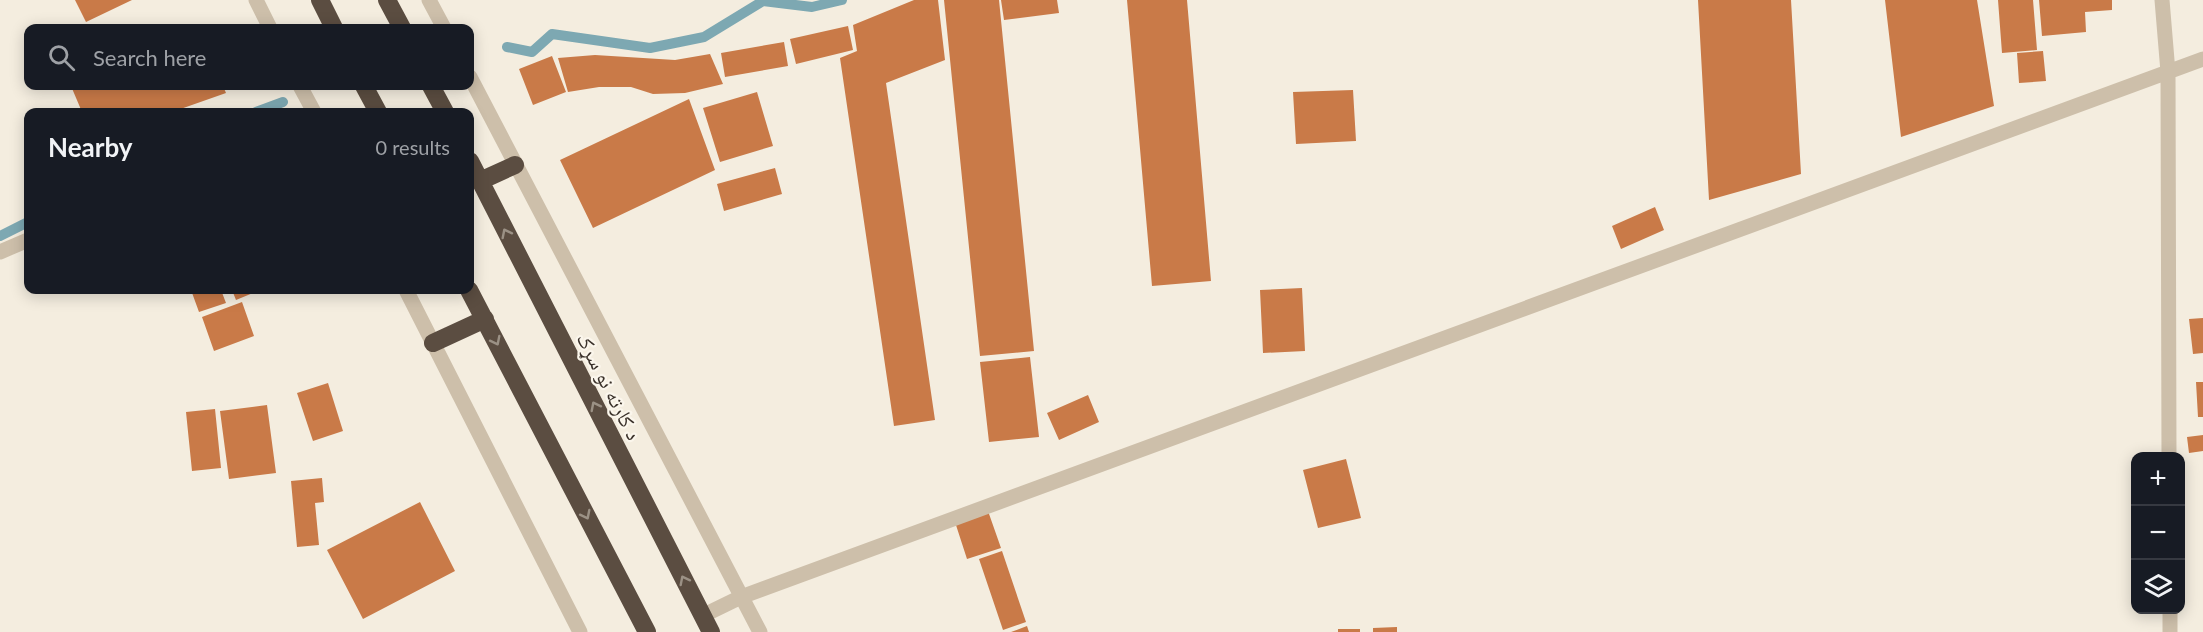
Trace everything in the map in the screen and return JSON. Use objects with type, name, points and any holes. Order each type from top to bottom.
[{"type":"highway","points":[[320,0],[332,24]]},
{"type":"highway","points":[[387,0],[400,24]]},
{"type":"highway","points":[[366,90],[376,108]]},
{"type":"highway","points":[[433,90],[443,108]]},
{"type":"highway","points":[[480,181],[515,165]]},
{"type":"highway","name":"د کارته نو سړک","points":[[474,169],[707,624]]},
{"type":"highway","points":[[472,294],[647,632]]},
{"type":"highway","points":[[434,343],[485,319]]},
{"type":"street","points":[[255,0],[268,24]]},
{"type":"street","points":[[429,0],[442,24]]},
{"type":"street","points":[[2162,0],[2168,72],[2169,452]]},
{"type":"street","points":[[707,624],[741,597],[2203,59]]},
{"type":"street","points":[[474,85],[760,632]]},
{"type":"street","points":[[301,90],[308,108]]},
{"type":"street","points":[[0,252],[24,242]]},
{"type":"street","points":[[408,294],[580,632]]},
{"type":"street","points":[[2170,614],[2170,632]]},
{"type":"building","points":[[75,0],[132,0],[86,22]]},
{"type":"building","points":[[914,0],[938,0],[945,60],[886,83],[935,420],[894,426],[840,58],[857,51],[853,25]]},
{"type":"building","points":[[944,0],[999,0],[1034,351],[980,356]]},
{"type":"building","points":[[1001,0],[1057,0],[1059,13],[1004,20]]},
{"type":"building","points":[[1127,0],[1187,0],[1211,281],[1152,286]]},
{"type":"building","points":[[1698,0],[1791,0],[1801,174],[1709,200]]},
{"type":"building","points":[[1885,0],[1977,0],[1994,106],[1901,137]]},
{"type":"building","points":[[1998,0],[2033,0],[2037,50],[2002,53]]},
{"type":"building","points":[[2039,0],[2112,0],[2112,10],[2085,12],[2086,32],[2042,36]]},
{"type":"building","points":[[848,26],[853,50],[796,64],[790,39]]},
{"type":"building","points":[[784,42],[788,66],[725,77],[721,53]]},
{"type":"building","points":[[2043,51],[2046,81],[2019,83],[2017,53]]},
{"type":"building","points":[[710,54],[723,84],[685,93],[653,94],[631,87],[599,87],[568,92],[558,58],[595,55],[675,60]]},
{"type":"building","points":[[552,56],[566,92],[533,105],[519,69]]},
{"type":"building","points":[[73,90],[225,90],[226,93],[183,108],[80,108]]},
{"type":"building","points":[[1353,90],[1356,141],[1296,144],[1293,92]]},
{"type":"building","points":[[757,92],[773,146],[720,162],[703,108]]},
{"type":"building","points":[[689,99],[715,170],[593,228],[560,160]]},
{"type":"building","points":[[775,168],[782,194],[724,211],[717,184]]},
{"type":"building","points":[[1655,207],[1664,230],[1621,249],[1612,226]]},
{"type":"building","points":[[1302,288],[1305,351],[1263,353],[1260,290]]},
{"type":"building","points":[[192,294],[223,294],[226,303],[199,312]]},
{"type":"building","points":[[234,294],[250,294],[236,300]]},
{"type":"building","points":[[242,302],[254,336],[214,351],[202,317]]},
{"type":"building","points":[[2203,318],[2203,353],[2193,354],[2189,319]]},
{"type":"building","points":[[1030,357],[1039,437],[989,442],[980,362]]},
{"type":"building","points":[[2196,382],[2203,382],[2203,417],[2198,417]]},
{"type":"building","points":[[328,383],[343,431],[313,441],[297,393]]},
{"type":"building","points":[[1088,395],[1099,422],[1059,440],[1047,413]]},
{"type":"building","points":[[267,405],[276,473],[229,479],[220,411]]},
{"type":"building","points":[[215,409],[221,468],[192,471],[186,412]]},
{"type":"building","points":[[2203,435],[2203,451],[2189,453],[2187,437]]},
{"type":"building","points":[[1346,459],[1361,518],[1318,528],[1303,470]]},
{"type":"building","points":[[322,478],[324,502],[315,503],[319,545],[297,547],[291,481]]},
{"type":"building","points":[[420,502],[455,571],[363,619],[327,550]]},
{"type":"building","points":[[988,511],[1001,548],[967,559],[955,522]]},
{"type":"building","points":[[1002,551],[1026,622],[1003,630],[979,559]]},
{"type":"building","points":[[1027,626],[1029,632],[1011,632]]},
{"type":"building","points":[[1397,627],[1397,632],[1373,632],[1373,628]]},
{"type":"building","points":[[1338,629],[1360,629],[1360,632],[1338,632]]},
{"type":"waterway","points":[[507,47],[532,52],[552,34],[650,48],[704,37],[763,1],[812,7],[842,0]]},
{"type":"waterway","points":[[267,108],[283,102]]},
{"type":"waterway","points":[[0,236],[24,224]]}]
